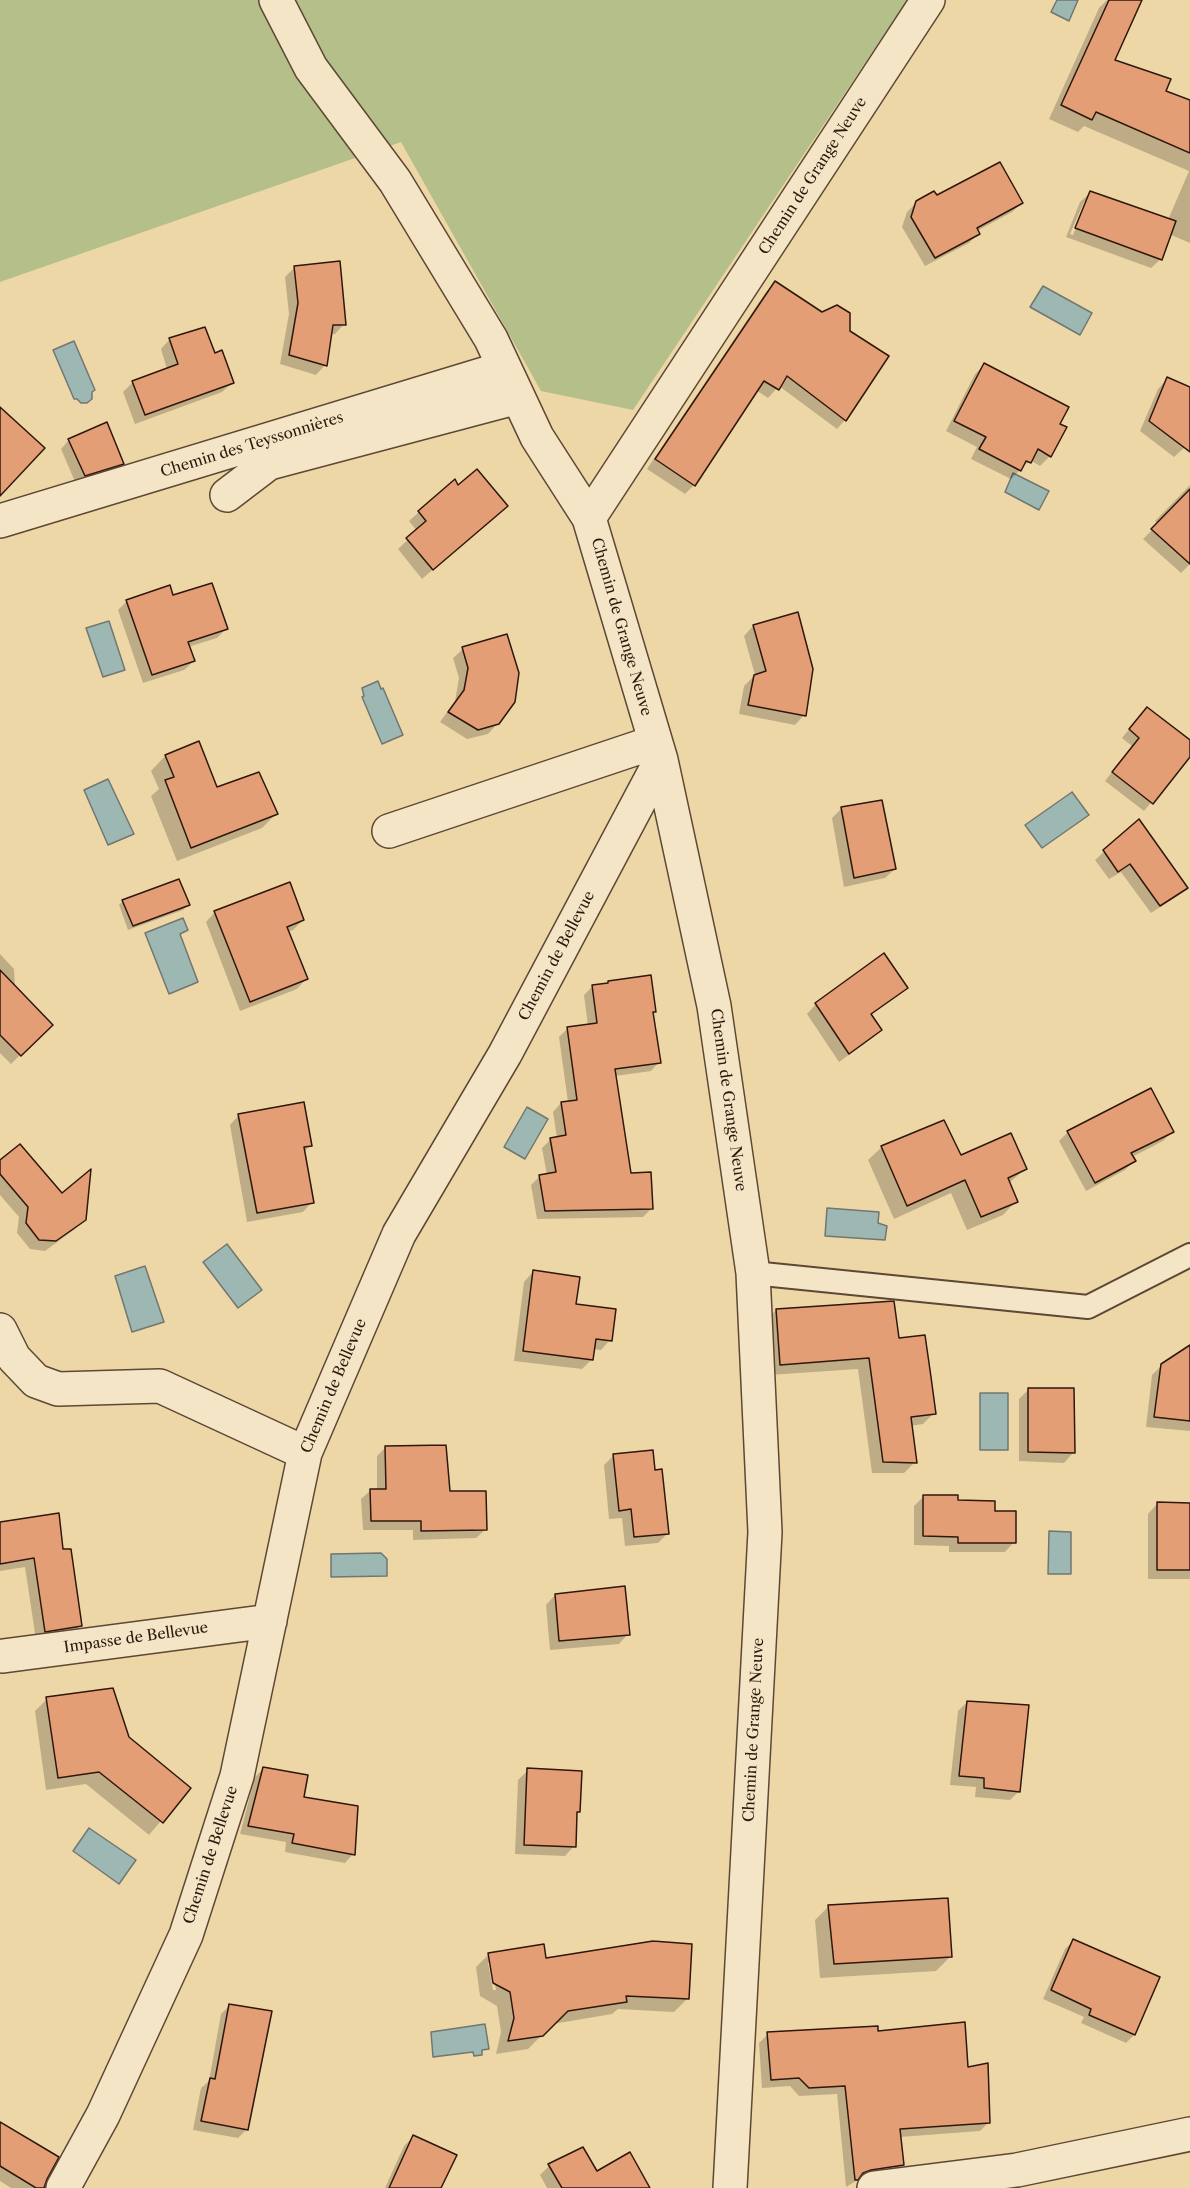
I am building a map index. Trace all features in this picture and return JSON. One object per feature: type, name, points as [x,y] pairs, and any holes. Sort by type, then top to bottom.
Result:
[{"type":"street","points":[[276,0],[311,68],[395,181],[491,339],[537,437],[589,518]]},
{"type":"street","name":"Chemin de Grange Neuve","points":[[730,2188],[765,1532],[753,1273],[714,1006],[658,751],[589,518],[928,0]]},
{"type":"street","name":"Chemin des Teyssonnières","points":[[226,495],[269,464],[511,383]]},
{"type":"street","name":"Chemin des Teyssonnières","points":[[0,521],[511,383]]},
{"type":"street","points":[[389,831],[658,751]]},
{"type":"street","name":"Chemin de Bellevue","points":[[63,2188],[103,2115],[186,1935],[237,1776],[305,1453],[399,1234],[506,1054],[658,751]]},
{"type":"street","points":[[0,1330],[14,1358],[36,1381],[58,1389],[160,1386],[305,1453]]},
{"type":"street","name":"Impasse de Bellevue","points":[[3,1656],[270,1620]]},
{"type":"street","points":[[874,2188],[1018,2179],[1190,2134]]},
{"type":"lane","points":[[753,1273],[1088,1307],[1190,1255]]},
{"type":"green space","points":[[0,0],[907,0],[633,410],[541,391],[401,142],[0,282]]},
{"type":"water","points":[[1057,0],[1078,0],[1069,21],[1051,12]]},
{"type":"water","points":[[1043,286],[1092,313],[1080,335],[1030,307]]},
{"type":"water","points":[[74,341],[95,390],[92,392],[92,399],[87,403],[74,399],[53,350]]},
{"type":"water","points":[[1013,473],[1049,491],[1039,510],[1005,492]]},
{"type":"water","points":[[109,621],[125,670],[103,677],[86,628]]},
{"type":"water","points":[[378,681],[403,735],[382,744],[362,697],[364,696],[362,688]]},
{"type":"water","points":[[108,779],[134,834],[108,845],[84,790]]},
{"type":"water","points":[[1072,792],[1089,815],[1042,848],[1025,825]]},
{"type":"water","points":[[183,918],[188,930],[180,934],[198,982],[169,994],[145,933]]},
{"type":"water","points":[[527,1107],[548,1119],[525,1159],[504,1147]]},
{"type":"water","points":[[827,1208],[879,1212],[878,1223],[887,1226],[885,1240],[825,1236]]},
{"type":"water","points":[[227,1244],[262,1290],[238,1308],[203,1262]]},
{"type":"water","points":[[145,1266],[164,1322],[132,1332],[115,1276]]},
{"type":"water","points":[[980,1393],[1008,1393],[1008,1450],[980,1450]]},
{"type":"water","points":[[1049,1531],[1071,1532],[1071,1574],[1048,1574]]},
{"type":"water","points":[[381,1553],[387,1559],[387,1576],[331,1577],[331,1554]]},
{"type":"water","points":[[89,1828],[136,1860],[119,1884],[73,1851]]},
{"type":"water","points":[[485,2024],[489,2049],[482,2050],[482,2055],[474,2056],[473,2052],[433,2057],[431,2032]]},
{"type":"building","points":[[1109,0],[1142,0],[1115,60],[1171,79],[1166,91],[1190,100],[1190,153],[1096,112],[1092,120],[1061,105]]},
{"type":"building","points":[[1000,162],[1023,203],[977,228],[980,234],[935,258],[911,217],[916,201],[934,191],[937,195]]},
{"type":"building","points":[[1090,191],[1176,221],[1162,260],[1075,228]]},
{"type":"building","points":[[340,261],[346,325],[333,325],[327,366],[289,355],[298,303],[294,266]]},
{"type":"building","points":[[775,281],[822,312],[837,305],[850,313],[850,331],[889,356],[846,421],[787,376],[779,390],[764,381],[695,486],[655,459]]},
{"type":"building","points":[[205,327],[215,353],[222,350],[234,383],[145,415],[132,381],[178,364],[169,338]]},
{"type":"building","points":[[984,363],[1069,407],[1060,424],[1067,427],[1051,457],[1038,449],[1031,463],[1026,461],[1021,471],[979,449],[986,437],[954,421]]},
{"type":"building","points":[[1167,377],[1190,387],[1190,452],[1149,421]]},
{"type":"building","points":[[0,407],[45,448],[0,496]]},
{"type":"building","points":[[107,422],[124,464],[85,476],[68,439]]},
{"type":"building","points":[[477,469],[508,506],[433,570],[406,538],[426,521],[418,511],[455,479],[458,485]]},
{"type":"building","points":[[1190,489],[1190,564],[1151,529]]},
{"type":"building","points":[[212,583],[228,629],[188,642],[195,661],[152,675],[126,600],[170,585],[173,595]]},
{"type":"building","points":[[798,612],[813,669],[806,716],[748,705],[754,675],[766,671],[753,625]]},
{"type":"building","points":[[507,634],[519,673],[515,702],[499,724],[478,730],[448,712],[464,690],[468,668],[462,647]]},
{"type":"building","points":[[1147,707],[1190,740],[1190,757],[1153,804],[1112,772],[1139,738],[1129,729]]},
{"type":"building","points":[[199,741],[217,787],[259,772],[278,814],[191,848],[165,780],[174,777],[165,755]]},
{"type":"building","points":[[882,800],[896,869],[854,878],[841,807]]},
{"type":"building","points":[[1139,819],[1188,888],[1160,906],[1130,864],[1118,872],[1103,850]]},
{"type":"building","points":[[179,879],[190,905],[133,926],[122,900]]},
{"type":"building","points":[[290,882],[304,920],[287,927],[308,979],[250,1002],[214,911]]},
{"type":"building","points":[[884,953],[908,988],[871,1014],[882,1030],[849,1054],[815,1003]]},
{"type":"building","points":[[0,970],[53,1025],[21,1056],[0,1035]]},
{"type":"building","points":[[651,975],[656,1012],[653,1012],[661,1063],[615,1069],[631,1173],[651,1172],[653,1209],[545,1211],[539,1175],[556,1172],[550,1138],[566,1135],[561,1102],[577,1100],[567,1027],[597,1023],[592,985]]},
{"type":"building","points":[[1151,1088],[1174,1132],[1131,1153],[1136,1161],[1095,1183],[1067,1131]]},
{"type":"building","points":[[304,1102],[312,1146],[304,1147],[314,1203],[257,1213],[238,1114]]},
{"type":"building","points":[[944,1120],[961,1155],[1011,1133],[1027,1169],[1008,1178],[1018,1202],[981,1217],[965,1180],[907,1206],[881,1146]]},
{"type":"building","points":[[20,1144],[62,1193],[91,1169],[86,1220],[56,1241],[39,1240],[26,1223],[28,1207],[0,1174],[0,1160]]},
{"type":"building","points":[[533,1270],[580,1277],[576,1304],[616,1309],[612,1341],[596,1339],[593,1360],[523,1351]]},
{"type":"building","points":[[894,1301],[899,1338],[925,1335],[931,1377],[936,1414],[911,1417],[917,1463],[883,1462],[869,1358],[780,1365],[776,1309]]},
{"type":"building","points":[[1190,1345],[1190,1421],[1154,1417],[1161,1364]]},
{"type":"building","points":[[1028,1388],[1074,1388],[1075,1453],[1028,1452]]},
{"type":"building","points":[[446,1445],[450,1491],[486,1491],[487,1530],[421,1531],[421,1521],[371,1521],[370,1489],[386,1489],[385,1446]]},
{"type":"building","points":[[653,1450],[655,1470],[662,1469],[669,1534],[634,1537],[631,1509],[619,1511],[613,1454]]},
{"type":"building","points":[[923,1495],[958,1495],[958,1500],[995,1501],[995,1511],[1016,1511],[1016,1543],[958,1543],[958,1537],[923,1536]]},
{"type":"building","points":[[1157,1502],[1190,1503],[1190,1570],[1157,1570]]},
{"type":"building","points":[[59,1513],[63,1549],[71,1549],[82,1626],[45,1632],[34,1558],[0,1564],[0,1522]]},
{"type":"building","points":[[625,1586],[630,1635],[559,1641],[555,1594]]},
{"type":"building","points":[[113,1688],[129,1737],[191,1788],[163,1823],[99,1772],[58,1778],[46,1697]]},
{"type":"building","points":[[967,1701],[1029,1705],[1020,1792],[984,1788],[984,1778],[959,1776]]},
{"type":"building","points":[[263,1767],[308,1775],[304,1797],[358,1806],[355,1855],[292,1843],[294,1834],[248,1826]]},
{"type":"building","points":[[527,1768],[582,1771],[576,1847],[524,1845]]},
{"type":"building","points":[[948,1898],[952,1957],[834,1964],[828,1905]]},
{"type":"building","points":[[1073,1939],[1160,1977],[1135,2035],[1089,2015],[1091,2009],[1051,1990]]},
{"type":"building","points":[[653,1941],[692,1944],[689,1999],[626,1996],[627,2002],[568,2011],[543,2036],[508,2041],[514,2018],[510,1992],[493,1983],[488,1953],[544,1944],[546,1958]]},
{"type":"building","points":[[229,2004],[272,2011],[248,2130],[201,2121],[210,2078],[215,2079]]},
{"type":"building","points":[[965,2022],[968,2067],[988,2063],[990,2123],[900,2129],[904,2165],[871,2170],[863,2173],[858,2180],[855,2180],[845,2086],[809,2088],[799,2078],[771,2080],[767,2032],[878,2026],[878,2031]]},
{"type":"building","points":[[0,2122],[59,2157],[44,2188],[36,2188],[0,2166]]},
{"type":"building","points":[[413,2135],[457,2155],[441,2188],[389,2188]]},
{"type":"building","points":[[583,2147],[597,2171],[630,2152],[650,2188],[562,2188],[548,2164]]}]
